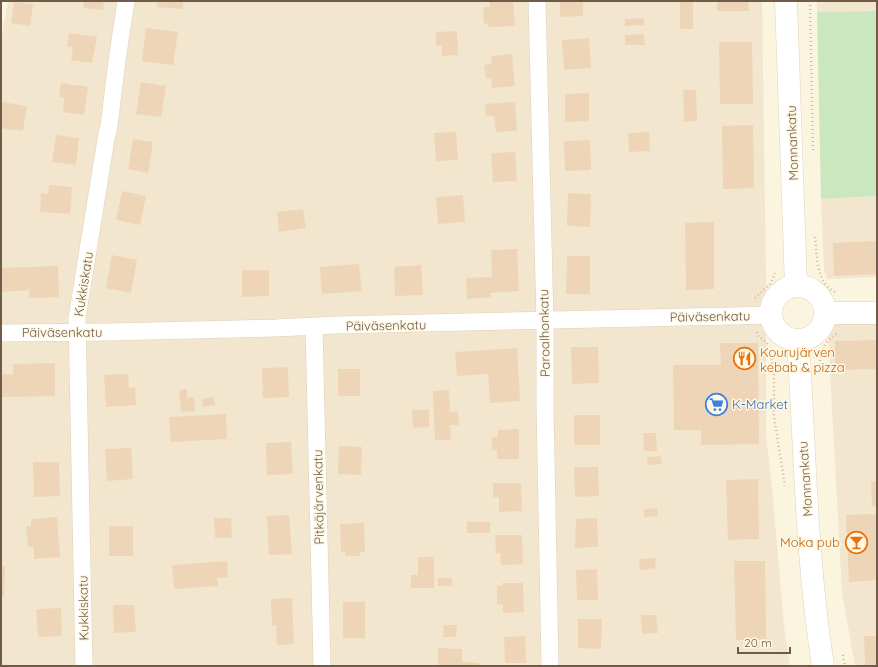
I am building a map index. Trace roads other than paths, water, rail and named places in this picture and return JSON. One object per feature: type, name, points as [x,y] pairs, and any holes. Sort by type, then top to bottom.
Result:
[{"type":"main road","name":"Monnankatu","points":[[786,1],[796,286]]},
{"type":"main road","points":[[791,286],[804,286],[813,290],[820,296],[826,313],[821,328],[814,335],[798,340],[788,338],[780,333],[762,315],[771,308],[774,299],[782,290],[791,286]]},
{"type":"main road","points":[[826,313],[877,313]]},
{"type":"main road","name":"Monnankatu","points":[[798,340],[804,461],[815,605],[824,666]]},
{"type":"street","name":"Kukkiskatu","points":[[84,666],[77,318],[109,126],[126,1]]},
{"type":"street","name":"Paroalhonkatu","points":[[537,1],[545,320],[545,406],[550,666]]},
{"type":"street","name":"Päiväsenkatu","points":[[1,333],[314,327],[337,325],[762,315]]},
{"type":"street","name":"Pitkäjärvenkatu","points":[[314,327],[322,666]]},
{"type":"place","name":"Kourujärven kebab & pizza","points":[[744,359]]},
{"type":"place","name":"K-Market","points":[[716,404]]},
{"type":"place","name":"Moka pub","points":[[856,542]]}]
